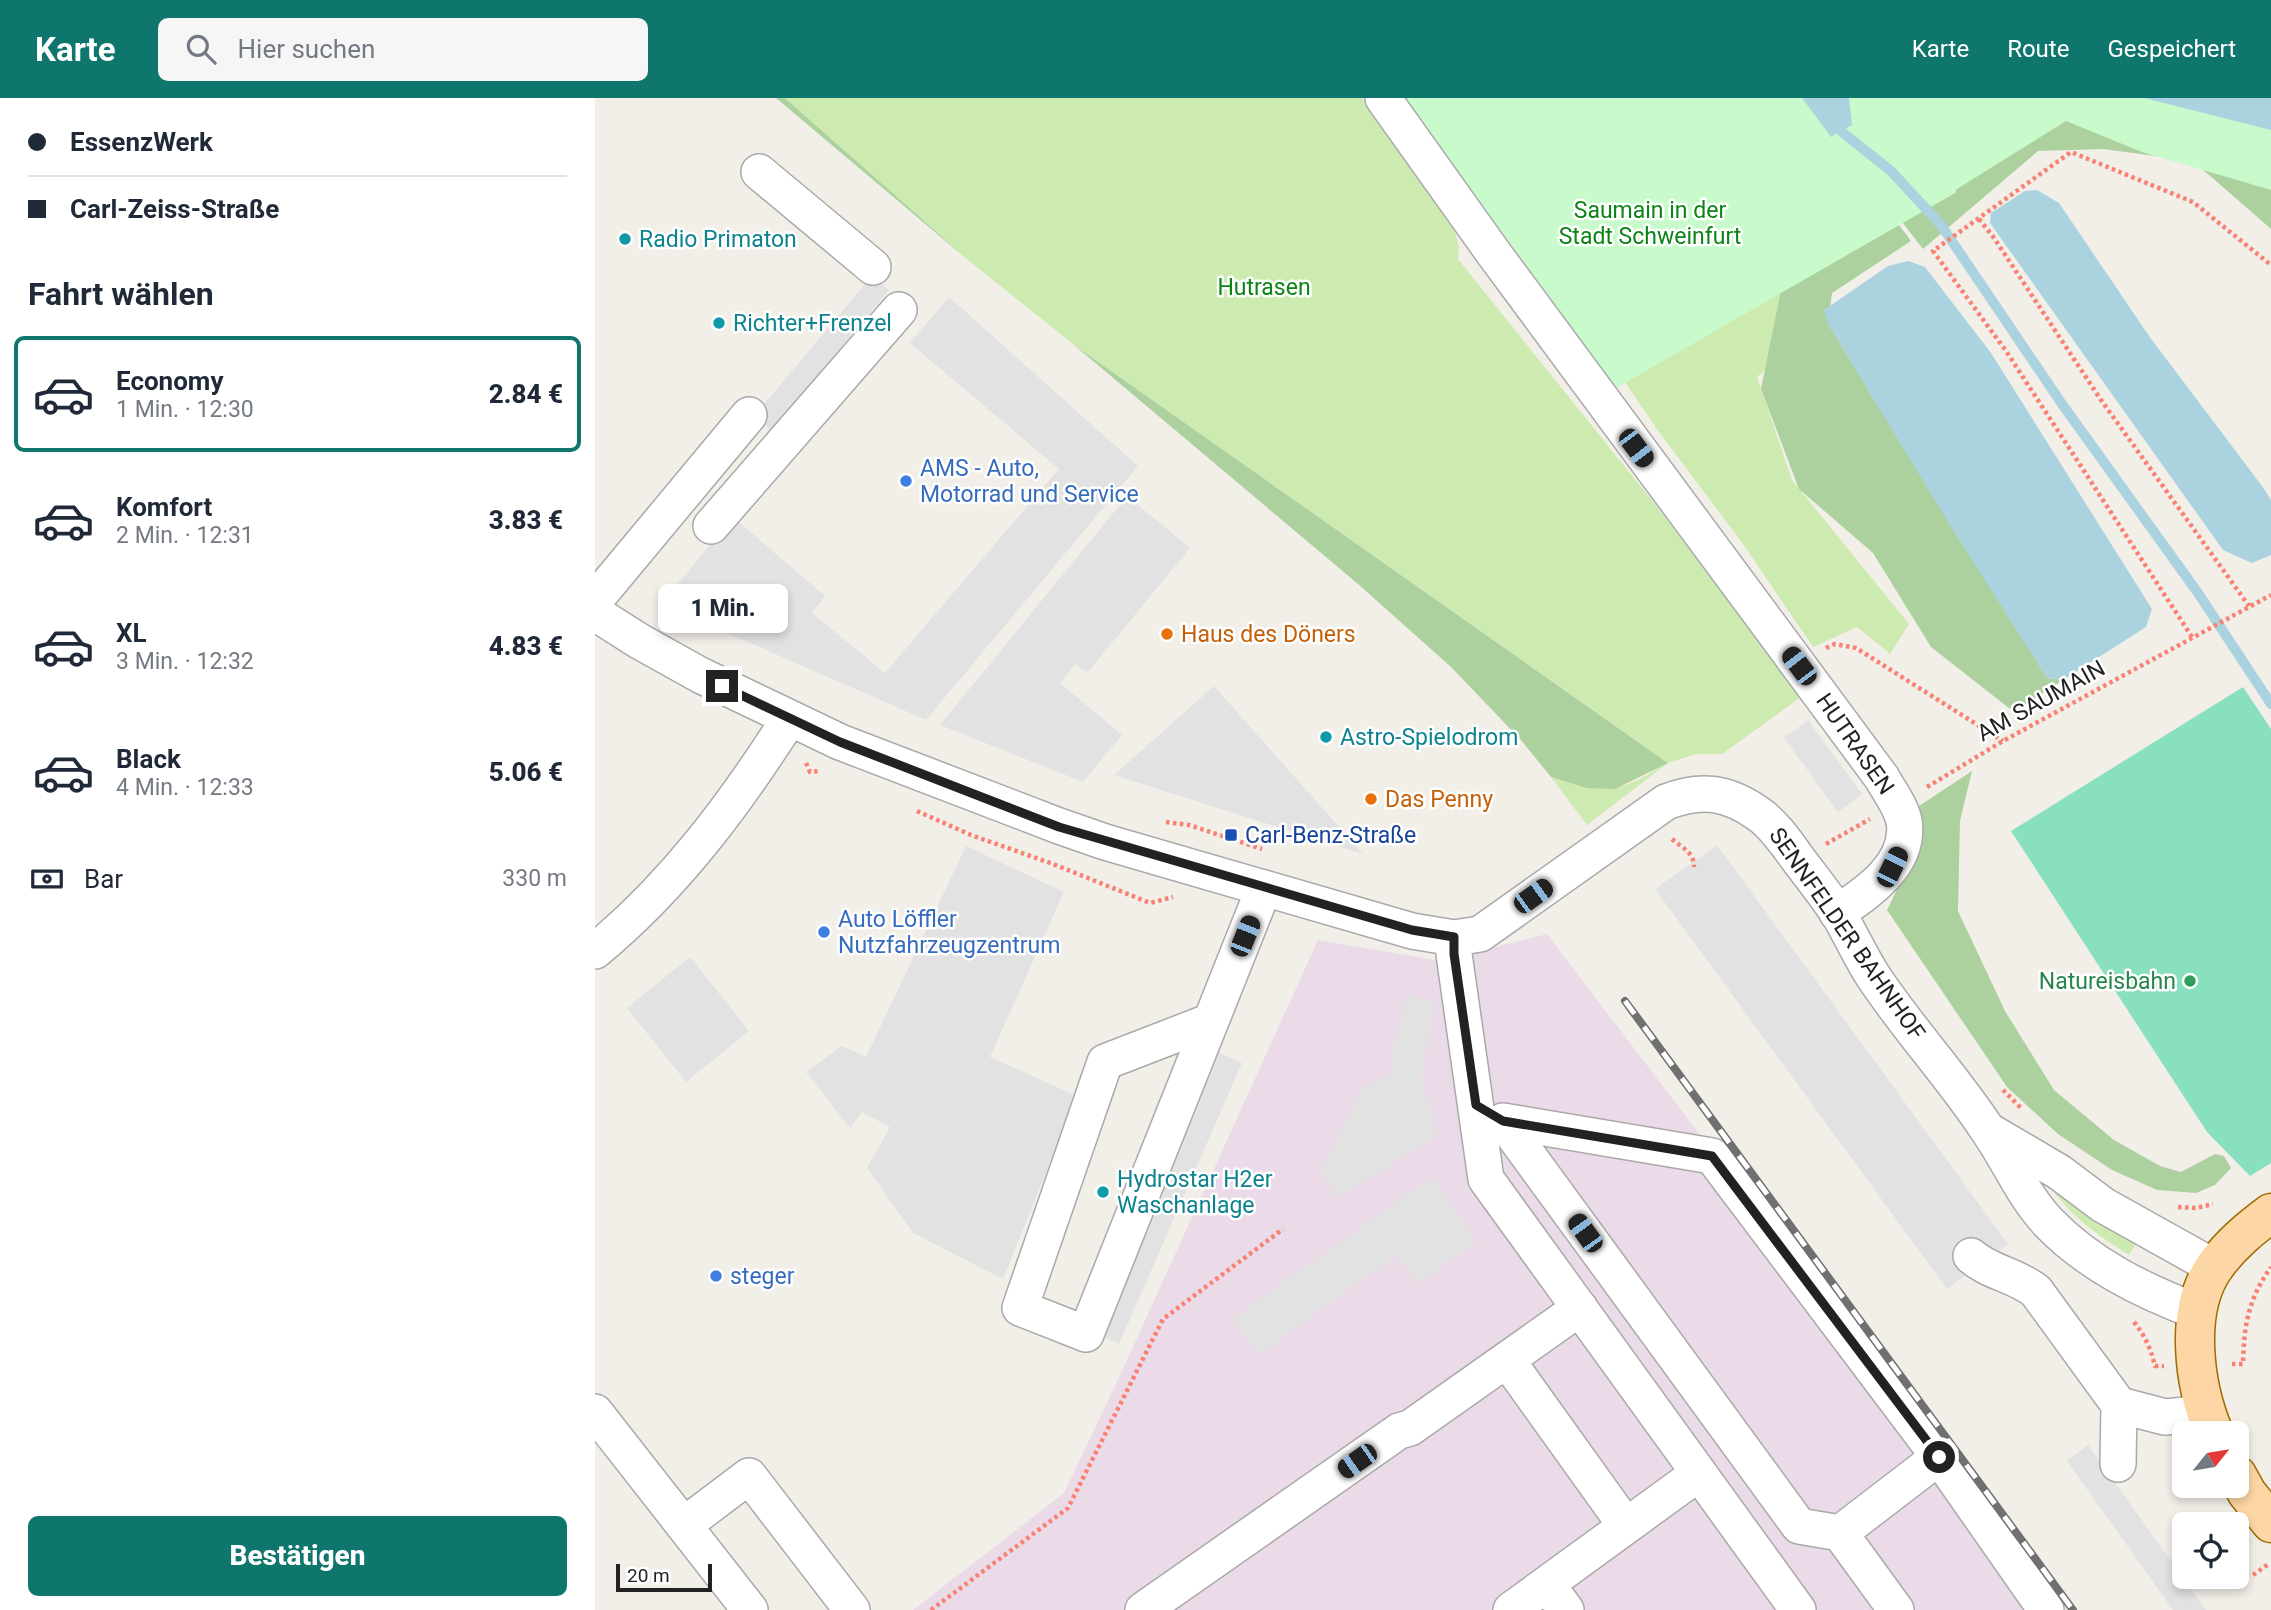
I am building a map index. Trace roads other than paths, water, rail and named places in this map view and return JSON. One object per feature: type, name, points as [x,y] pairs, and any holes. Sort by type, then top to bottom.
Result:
[{"type":"main road","points":[[2210,1421],[2197,1365],[2197,1312],[2214,1266],[2263,1219]]},
{"type":"main road","points":[[2249,1496],[2271,1523]]},
{"type":"street","name":"HUTRASEN","points":[[1383,98],[1532,306],[1882,778],[1904,821],[1903,837],[1892,867],[1879,883],[1837,913]]},
{"type":"street","points":[[759,172],[873,267]]},
{"type":"street","points":[[712,526],[899,310]]},
{"type":"street","points":[[595,600],[749,415]]},
{"type":"street","points":[[595,613],[700,675],[789,719],[840,742],[1059,827],[1412,930],[1454,937],[1454,954],[1489,1113],[1486,1179],[1798,1610]]},
{"type":"street","points":[[595,951],[658,891],[722,818],[789,719]]},
{"type":"street","name":"SENNFELDER BAHNHOF","points":[[1454,937],[1480,933],[1488,928],[1666,802],[1685,795],[1705,793],[1725,797],[1763,817],[1785,841],[1837,913],[1873,975],[1988,1130],[2025,1194],[2050,1224],[2123,1280],[2197,1312]]},
{"type":"street","points":[[1211,1021],[1105,1062],[1020,1308],[1086,1334],[1211,1021],[1264,888]]},
{"type":"street","points":[[1489,1113],[1712,1156],[1939,1457],[2046,1610]]},
{"type":"street","points":[[1489,1113],[1799,1526],[1840,1532],[1939,1457]]},
{"type":"street","name":"SENNFELDER BAHNHOF","points":[[1988,1130],[2059,1172],[2103,1205],[2214,1266]]},
{"type":"street","points":[[1971,1256],[1980,1265],[2021,1280],[2036,1291],[2119,1405],[2118,1464]]},
{"type":"street","points":[[1143,1610],[1399,1431],[1410,1429],[1580,1308]]},
{"type":"street","points":[[1507,1360],[1626,1526]]},
{"type":"street","points":[[2119,1405],[2165,1417],[2195,1421]]},
{"type":"street","points":[[595,1412],[750,1610]]},
{"type":"street","points":[[1511,1610],[1556,1597],[1626,1526],[1699,1473]]},
{"type":"street","points":[[684,1525],[749,1476],[852,1610]]},
{"type":"street","points":[[1840,1532],[1896,1610]]},
{"type":"water","points":[[1802,98],[1849,98],[1852,125],[1831,137]]},
{"type":"water","points":[[2144,98],[2271,98],[2271,130]]},
{"type":"water","points":[[2037,190],[2059,203],[2149,336],[2265,490],[2271,500],[2271,555],[2252,563],[2223,550],[1990,223],[1991,213],[2025,191]]},
{"type":"water","points":[[1908,261],[1925,267],[1991,353],[2152,609],[2146,627],[2063,680],[2047,678],[1948,522],[1828,324],[1824,310],[1888,266]]},
{"type":"waterway","points":[[1842,132],[1891,171],[1941,225],[2062,404],[2198,593],[2271,704]]},
{"type":"railway","points":[[1625,1001],[2073,1610]]},
{"type":"place","name":"Radio Primaton","points":[[625,239]]},
{"type":"place","name":"Richter+Frenzel","points":[[719,323]]},
{"type":"place","name":"AMS - Auto, Motorrad und Service","points":[[906,481]]},
{"type":"place","name":"Haus des Döners","points":[[1167,634]]},
{"type":"place","name":"Astro-Spielodrom","points":[[1326,737]]},
{"type":"place","name":"Das Penny","points":[[1371,799]]},
{"type":"place","name":"Carl-Benz-Straße","points":[[1231,835]]},
{"type":"place","name":"Auto Löffler Nutzfahrzeugzentrum","points":[[824,932]]},
{"type":"place","name":"Natureisbahn","points":[[2190,981]]},
{"type":"place","name":"Hydrostar H2er Waschanlage","points":[[1103,1192]]},
{"type":"place","name":"steger","points":[[716,1276]]},
{"type":"park label","name":"Saumain in der Stadt Schweinfurt","points":[[1650,223]]},
{"type":"park label","name":"Hutrasen","points":[[1264,287]]}]
